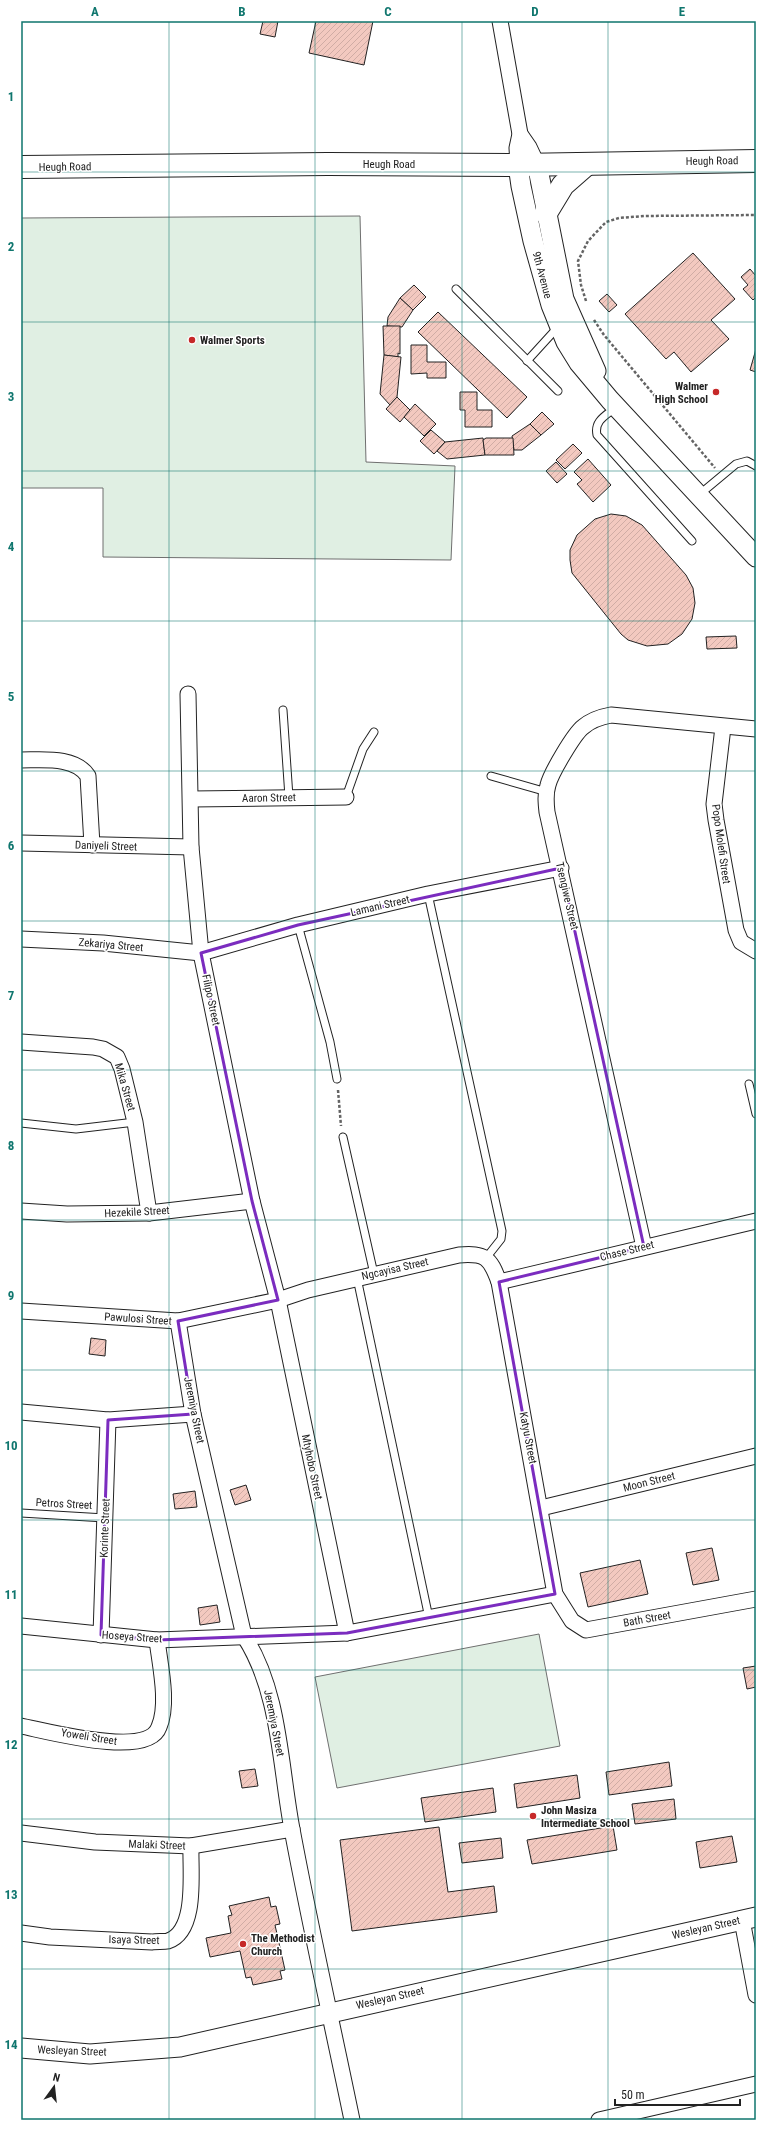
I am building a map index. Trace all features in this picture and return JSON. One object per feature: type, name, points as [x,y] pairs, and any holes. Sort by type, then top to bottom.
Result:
[{"type":"main road","name":"Heugh Road","points":[[21,168],[328,164],[587,164],[756,161]]},
{"type":"main road","points":[[546,213],[563,184],[587,164]]},
{"type":"street","name":"9th Avenue","points":[[500,21],[520,134],[517,148],[528,164],[546,213],[564,299],[566,323]]},
{"type":"street","name":"9th Avenue","points":[[528,164],[521,186],[533,240],[551,305],[566,323],[613,403],[700,494],[756,557]]},
{"type":"street","name":"Filipo Street","points":[[188,694],[191,847],[201,953],[252,1201],[278,1300]]},
{"type":"street","name":"Tsengiwe Street","points":[[644,1247],[561,868],[547,812],[548,783],[574,736],[581,728],[592,720],[611,715],[756,729]]},
{"type":"street","name":"Popo Molefi Street","points":[[723,727],[714,804],[716,820],[736,930],[741,942],[756,951]]},
{"type":"street","points":[[21,760],[63,762],[83,768],[88,776],[92,845]]},
{"type":"street","name":"Aaron Street","points":[[191,799],[346,797]]},
{"type":"street","name":"Daniyeli Street","points":[[21,843],[191,847]]},
{"type":"street","name":"Lamani Street","points":[[201,953],[298,924],[428,894],[561,868]]},
{"type":"street","name":"Zekariya Street","points":[[21,939],[102,943],[201,953]]},
{"type":"street","name":"Mika Street","points":[[21,1042],[93,1046],[110,1052],[117,1057],[122,1069],[135,1122],[149,1213]]},
{"type":"street","name":"Hezekile Street","points":[[21,1211],[74,1214],[149,1213],[252,1201]]},
{"type":"street","name":"Chase Street","points":[[499,1282],[756,1221]]},
{"type":"street","name":"Ngcayisa Street","points":[[278,1300],[308,1290],[459,1255],[475,1254],[486,1258]]},
{"type":"street","points":[[486,1258],[494,1268],[499,1282]]},
{"type":"street","name":"Katyu Street","points":[[499,1282],[541,1508],[555,1594]]},
{"type":"street","name":"Pawulosi Street","points":[[21,1311],[178,1321],[278,1300]]},
{"type":"street","name":"Mtyhobo Street","points":[[278,1300],[347,1633]]},
{"type":"street","name":"Jeremiya Street","points":[[178,1321],[193,1414],[244,1636],[254,1652],[270,1693],[292,1829],[352,2120]]},
{"type":"street","points":[[21,1412],[108,1420],[193,1414]]},
{"type":"street","name":"Korinte Street","points":[[101,1636],[108,1420]]},
{"type":"street","name":"Moon Street","points":[[541,1508],[756,1456]]},
{"type":"street","points":[[244,1636],[347,1633],[555,1594]]},
{"type":"street","name":"Bath Street","points":[[555,1594],[572,1621],[586,1630],[756,1599]]},
{"type":"street","name":"Hoseya Street","points":[[21,1626],[101,1636],[157,1640],[244,1636]]},
{"type":"street","name":"Yoweli Street","points":[[21,1726],[112,1742],[139,1742],[149,1739],[156,1734],[160,1727],[164,1709],[157,1640]]},
{"type":"street","name":"Malaki Street","points":[[21,1833],[95,1842],[191,1846],[292,1829]]},
{"type":"street","name":"Isaya Street","points":[[21,1933],[50,1937],[152,1942],[168,1940],[185,1926],[189,1915],[191,1846]]},
{"type":"street","points":[[749,1918],[756,1995]]},
{"type":"street","name":"Wesleyan Street","points":[[21,2048],[90,2054],[180,2047],[749,1918]]},
{"type":"street","points":[[599,2120],[756,2084]]},
{"type":"lane","points":[[456,289],[558,391]]},
{"type":"lane","points":[[526,360],[566,323]]},
{"type":"lane","points":[[613,403],[598,422],[595,428],[597,435],[692,541]]},
{"type":"lane","points":[[700,494],[742,462],[747,461],[756,466]]},
{"type":"lane","points":[[282,710],[288,797]]},
{"type":"lane","points":[[346,797],[363,749],[374,732]]},
{"type":"lane","points":[[491,776],[547,792]]},
{"type":"lane","points":[[428,894],[502,1231],[501,1239],[486,1258]]},
{"type":"lane","points":[[298,924],[330,1042],[337,1079]]},
{"type":"lane","points":[[749,1084],[756,1114]]},
{"type":"lane","points":[[21,1123],[76,1129],[135,1122]]},
{"type":"lane","points":[[343,1137],[374,1274]]},
{"type":"lane","points":[[357,1278],[429,1618]]},
{"type":"lane","name":"Petros Street","points":[[21,1513],[105,1518]]},
{"type":"path","points":[[588,306],[581,285],[578,261],[588,241],[606,222],[619,218],[644,216],[756,215]]},
{"type":"path","points":[[590,313],[604,336],[722,476]]},
{"type":"path","points":[[337,1079],[340,1122],[343,1137]]},
{"type":"highlighted area","points":[[561,868],[644,1247],[499,1282],[555,1594],[347,1633],[157,1640],[101,1635],[108,1420],[193,1414],[178,1321],[278,1300],[252,1201],[201,953],[298,925]]},
{"type":"green space","name":"Walmer Sports","points":[[360,216],[366,462],[455,466],[451,560],[103,557],[103,488],[21,488],[21,218]]},
{"type":"green space","points":[[539,1634],[560,1746],[337,1788],[315,1677]]},
{"type":"building","points":[[263,21],[278,21],[275,37],[260,34]]},
{"type":"building","points":[[316,21],[373,21],[364,65],[309,53]]},
{"type":"building","points":[[693,253],[735,299],[711,320],[729,339],[691,372],[674,352],[666,359],[625,314]]},
{"type":"building","points":[[750,269],[756,276],[756,297],[753,300],[743,289],[748,285],[741,277]]},
{"type":"building","points":[[414,285],[426,297],[413,310],[400,298]]},
{"type":"building","points":[[607,294],[617,305],[609,312],[599,301]]},
{"type":"building","points":[[400,298],[413,310],[402,327],[387,326],[388,317]]},
{"type":"building","points":[[438,312],[527,397],[507,418],[418,332]]},
{"type":"building","points":[[383,326],[400,326],[400,354],[398,353],[398,357],[384,355]]},
{"type":"building","points":[[411,345],[427,345],[427,362],[446,362],[446,378],[427,378],[427,373],[411,374]]},
{"type":"building","points":[[756,349],[756,372],[750,370]]},
{"type":"building","points":[[384,355],[401,357],[397,397],[390,405],[380,394]]},
{"type":"building","points":[[460,392],[477,392],[477,410],[492,410],[492,427],[465,427],[465,410],[460,410]]},
{"type":"building","points":[[397,397],[410,410],[400,422],[386,409]]},
{"type":"building","points":[[415,404],[436,424],[424,436],[404,417]]},
{"type":"building","points":[[542,412],[554,424],[541,435],[530,424]]},
{"type":"building","points":[[530,424],[541,435],[522,450],[514,450],[512,436]]},
{"type":"building","points":[[431,430],[445,442],[434,454],[420,441]]},
{"type":"building","points":[[483,438],[485,455],[447,459],[437,451],[445,442]]},
{"type":"building","points":[[486,438],[513,438],[514,455],[485,455],[483,440]]},
{"type":"building","points":[[573,444],[582,453],[565,469],[556,460]]},
{"type":"building","points":[[588,459],[611,485],[593,502],[577,484],[582,480],[574,472]]},
{"type":"building","points":[[556,462],[567,474],[557,483],[546,471]]},
{"type":"building","points":[[611,514],[626,516],[642,525],[686,575],[693,588],[695,603],[692,619],[682,634],[668,644],[647,646],[628,640],[621,634],[572,573],[570,550],[577,535],[595,519]]},
{"type":"building","points":[[736,636],[737,648],[707,649],[706,637]]},
{"type":"building","points":[[91,1338],[106,1340],[105,1356],[89,1354]]},
{"type":"building","points":[[246,1485],[251,1500],[235,1505],[230,1490]]},
{"type":"building","points":[[195,1491],[197,1507],[175,1509],[173,1494]]},
{"type":"building","points":[[712,1548],[719,1580],[693,1585],[686,1553]]},
{"type":"building","points":[[640,1560],[648,1594],[588,1607],[580,1573]]},
{"type":"building","points":[[217,1605],[220,1622],[200,1625],[198,1608]]},
{"type":"building","points":[[756,1666],[756,1687],[747,1689],[743,1668]]},
{"type":"building","points":[[669,1762],[672,1786],[609,1795],[606,1772]]},
{"type":"building","points":[[255,1769],[258,1786],[242,1788],[239,1771]]},
{"type":"building","points":[[577,1775],[580,1798],[517,1808],[514,1784]]},
{"type":"building","points":[[493,1788],[496,1812],[425,1822],[421,1798]]},
{"type":"building","points":[[674,1799],[676,1819],[635,1824],[632,1804]]},
{"type":"building","points":[[613,1826],[617,1850],[532,1864],[527,1840]]},
{"type":"building","points":[[439,1827],[448,1892],[494,1886],[497,1912],[352,1931],[340,1840]]},
{"type":"building","points":[[732,1836],[737,1862],[700,1868],[696,1842]]},
{"type":"building","points":[[501,1838],[503,1858],[462,1863],[459,1843]]},
{"type":"building","name":"The Methodist Church","points":[[269,1897],[271,1907],[276,1906],[280,1924],[275,1925],[285,1970],[280,1971],[282,1979],[253,1985],[251,1977],[246,1978],[240,1951],[210,1957],[206,1938],[231,1933],[228,1916],[232,1915],[229,1906]]},
{"type":"place","name":"Walmer Sports","points":[[192,340]]},
{"type":"place","name":"Walmer High School","points":[[716,392]]},
{"type":"place","name":"John Masiza Intermediate School","points":[[533,1816]]},
{"type":"place","name":"The Methodist Church","points":[[243,1944]]}]
